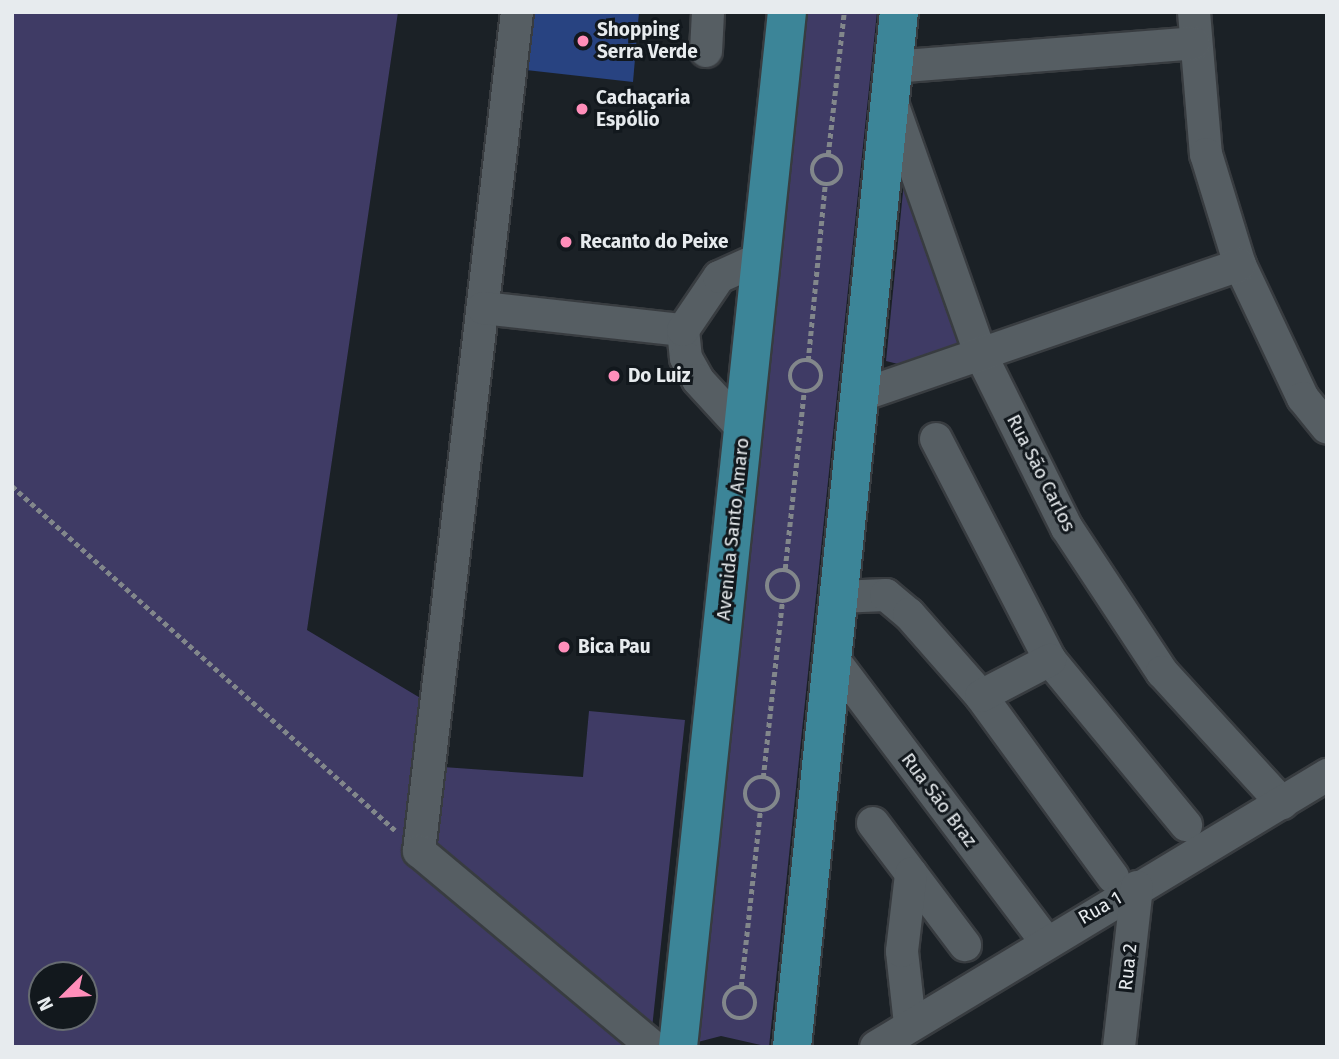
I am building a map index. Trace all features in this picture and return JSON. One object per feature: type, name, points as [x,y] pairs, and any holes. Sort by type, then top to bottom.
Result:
[{"type":"main road","name":"Avenida Santo Amaro","points":[[678,1047],[787,12]]},
{"type":"main road","points":[[792,1047],[899,12]]},
{"type":"street","points":[[517,12],[419,851],[653,1047]]},
{"type":"street","points":[[706,51],[708,12]]},
{"type":"street","points":[[1194,12],[1194,43],[1206,154],[1240,265],[1303,398],[1327,428]]},
{"type":"street","points":[[890,79],[1194,43]]},
{"type":"street","name":"Rua São Carlos","points":[[890,79],[980,353],[1067,528],[1112,602],[1162,672],[1282,803]]},
{"type":"street","points":[[743,429],[698,380],[686,358],[683,330],[719,278],[761,258]]},
{"type":"street","points":[[859,396],[1240,265]]},
{"type":"street","points":[[483,308],[683,330]]},
{"type":"street","points":[[936,439],[1050,660],[1186,825]]},
{"type":"street","points":[[838,597],[886,595],[981,696],[1125,882]]},
{"type":"street","name":"Rua São Braz","points":[[833,659],[1045,940]]},
{"type":"street","points":[[981,696],[1050,660]]},
{"type":"street","name":"Rua 1","points":[[876,1047],[1045,940],[1125,882],[1282,803],[1327,775]]},
{"type":"street","points":[[873,823],[965,945]]},
{"type":"street","points":[[910,1024],[902,951],[911,874]]},
{"type":"street","name":"Rua 2","points":[[1119,1047],[1125,882]]},
{"type":"path","points":[[825,186],[842,172],[828,155],[844,12]]},
{"type":"path","points":[[785,569],[804,392],[822,379],[808,361],[825,186],[812,170],[818,157],[828,155]]},
{"type":"path","points":[[804,392],[790,377],[797,363],[808,361]]},
{"type":"path","points":[[12,486],[419,851]]},
{"type":"path","points":[[763,778],[779,794],[771,808],[760,811],[747,802],[746,792],[763,778],[782,602],[799,589],[794,574],[785,569],[774,572],[767,586],[782,602]]},
{"type":"path","points":[[741,988],[760,811]]},
{"type":"path","points":[[741,988],[750,991],[755,1005],[751,1015],[736,1018],[725,1009],[724,998],[741,988]]},
{"type":"shaded area","points":[[12,12],[398,12],[307,630],[447,714],[443,767],[583,777],[589,711],[685,720],[650,1047],[12,1047]]},
{"type":"shaded area","points":[[803,12],[877,12],[769,1047],[721,1036],[694,1043]]},
{"type":"shaded area","points":[[906,162],[960,333],[960,346],[910,367],[886,361]]},
{"type":"building","name":"Shopping Serra Verde","points":[[532,12],[639,12],[633,82],[526,70]]},
{"type":"place","name":"Shopping Serra Verde","points":[[583,41]]},
{"type":"place","name":"Cachaçaria Espólio","points":[[582,109]]},
{"type":"place","name":"Recanto do Peixe","points":[[566,242]]},
{"type":"place","name":"Do Luiz","points":[[614,376]]},
{"type":"place","name":"Bica Pau","points":[[564,647]]}]
